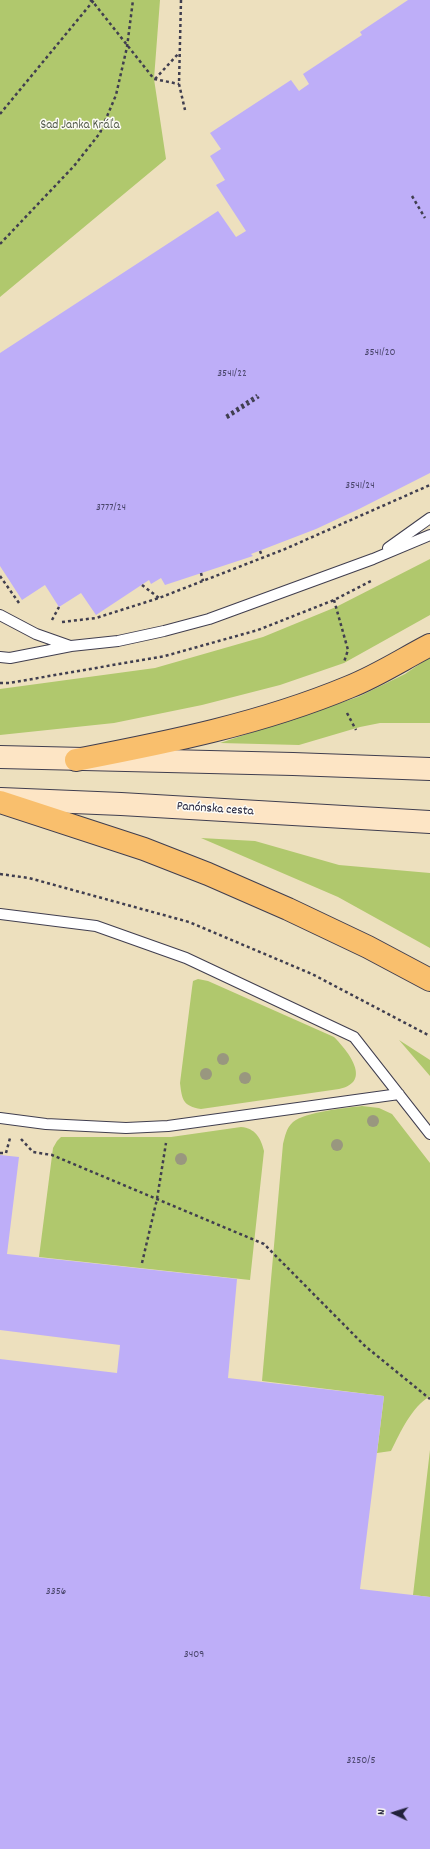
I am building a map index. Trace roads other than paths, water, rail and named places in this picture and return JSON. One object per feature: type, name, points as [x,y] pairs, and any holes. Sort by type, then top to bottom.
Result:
[{"type":"main road","points":[[76,760],[182,740],[266,717],[350,687],[430,645]]},
{"type":"main road","points":[[0,757],[292,764],[430,770]]},
{"type":"main road","name":"Panónska cesta","points":[[0,799],[121,804],[430,822]]},
{"type":"main road","points":[[0,802],[144,849],[208,874],[288,909],[368,947],[430,980]]},
{"type":"lane","points":[[373,559],[430,518]]},
{"type":"lane","points":[[0,657],[10,658],[72,646],[118,641],[209,619],[373,559],[430,535]]},
{"type":"lane","points":[[0,615],[36,634],[72,646]]},
{"type":"lane","points":[[0,914],[96,926],[186,958],[354,1037],[430,1134]]},
{"type":"lane","points":[[0,1118],[46,1124],[119,1127],[168,1126],[399,1094]]},
{"type":"park label","name":"Sad Janka Kráľa","points":[[80,126]]}]
